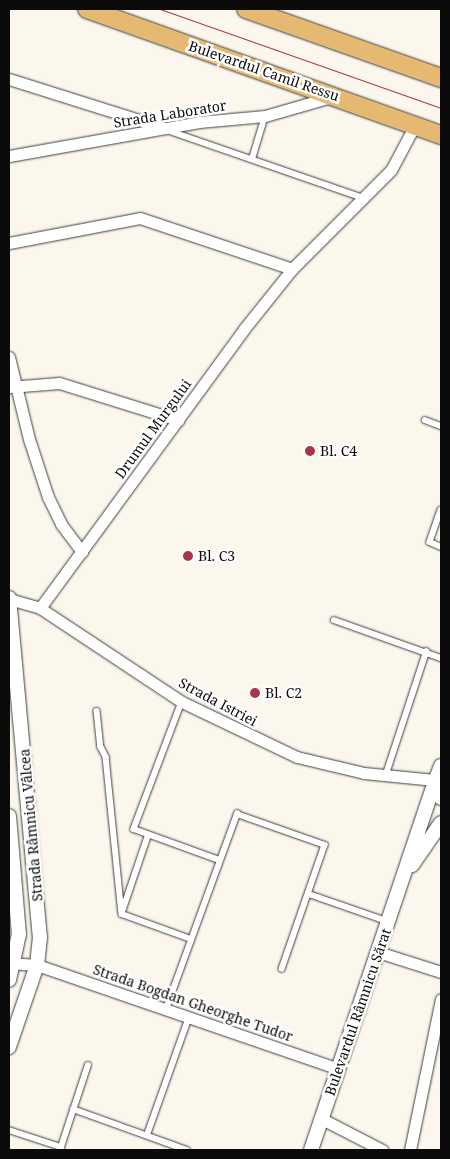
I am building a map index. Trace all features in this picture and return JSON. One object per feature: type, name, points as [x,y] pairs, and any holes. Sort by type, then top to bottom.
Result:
[{"type":"main road","name":"Bulevardul Camil Ressu","points":[[87,9],[441,135]]},
{"type":"main road","points":[[246,9],[441,78]]},
{"type":"street","points":[[9,79],[165,129]]},
{"type":"street","name":"Strada Laborator","points":[[9,156],[212,120],[265,116],[334,96]]},
{"type":"street","name":"Drumul Murgului","points":[[40,608],[244,329],[292,269],[395,165],[415,125]]},
{"type":"street","points":[[9,243],[140,218],[292,269]]},
{"type":"street","points":[[9,357],[12,386],[48,497],[61,524],[82,552]]},
{"type":"street","points":[[12,386],[59,383],[178,420]]},
{"type":"street","name":"Strada Istriei","points":[[9,598],[40,608],[182,702],[297,757],[385,777],[435,781]]},
{"type":"street","name":"Strada Râmnicu Vâlcea","points":[[9,598],[14,701],[40,917],[37,965],[9,1047]]},
{"type":"street","name":"Bulevardul Râmnicu Sărat","points":[[311,1150],[441,766]]},
{"type":"street","points":[[435,781],[441,798]]},
{"type":"street","name":"Strada Râmnicu Vâlcea","points":[[9,816],[19,934],[9,980]]},
{"type":"street","name":"Bulevardul Râmnicu Sărat","points":[[405,874],[441,824]]},
{"type":"street","points":[[378,952],[441,972]]},
{"type":"street","name":"Strada Bogdan Gheorghe Tudor","points":[[12,964],[37,965],[339,1069]]},
{"type":"street","points":[[410,1150],[441,999]]},
{"type":"street","points":[[322,1119],[382,1150]]},
{"type":"lane","points":[[252,159],[265,116]]},
{"type":"lane","points":[[165,129],[364,198]]},
{"type":"lane","points":[[425,420],[441,426]]},
{"type":"lane","points":[[441,510],[430,542],[441,547]]},
{"type":"lane","points":[[334,620],[441,658]]},
{"type":"lane","points":[[385,777],[426,652]]},
{"type":"lane","points":[[182,702],[134,828],[135,831],[219,860]]},
{"type":"lane","points":[[98,711],[101,747],[106,757],[122,914]]},
{"type":"lane","points":[[166,1009],[237,814],[322,843],[325,848],[282,968]]},
{"type":"lane","points":[[122,914],[148,835]]},
{"type":"lane","points":[[309,894],[388,922]]},
{"type":"lane","points":[[122,914],[191,939]]},
{"type":"lane","points":[[147,1135],[189,1017]]},
{"type":"lane","points":[[9,1130],[60,1149],[88,1065]]},
{"type":"lane","points":[[73,1109],[187,1150]]},
{"type":"tram line","points":[[160,9],[441,108]]},
{"type":"place","name":"Bl. C4","points":[[310,451]]},
{"type":"place","name":"Bl. C3","points":[[188,556]]},
{"type":"place","name":"Bl. C2","points":[[255,693]]}]
